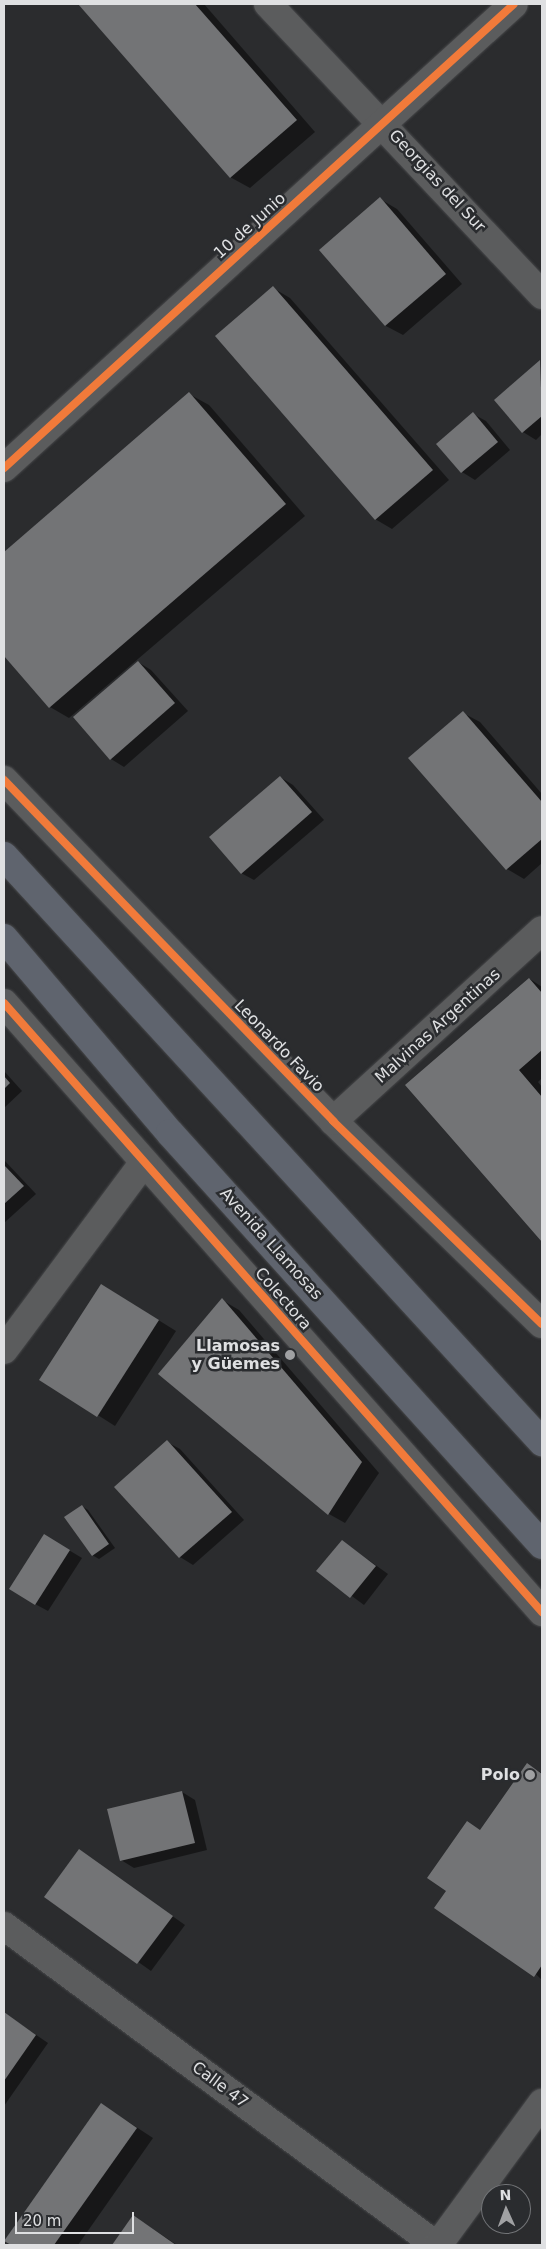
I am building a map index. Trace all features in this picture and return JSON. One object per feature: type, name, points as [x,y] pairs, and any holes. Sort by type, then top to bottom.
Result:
[{"type":"highway","points":[[4,856],[542,1442]]},
{"type":"highway","name":"Avenida Llamosas","points":[[4,938],[170,1133],[542,1545]]},
{"type":"street","name":"Georgias del Sur","points":[[268,4],[542,295]]},
{"type":"street","name":"10 de Junio","points":[[4,468],[514,4]]},
{"type":"street","name":"Leonardo Favio","points":[[4,780],[333,1121],[542,1324]]},
{"type":"street","name":"Malvinas Argentinas","points":[[333,1121],[542,930]]},
{"type":"street","name":"Colectora","points":[[4,1003],[542,1612]]},
{"type":"street","points":[[4,1350],[144,1162]]},
{"type":"street","name":"Calle 47","points":[[4,1926],[437,2245]]},
{"type":"street","points":[[437,2245],[542,2103]]},
{"type":"building","points":[[78,4],[195,4],[297,120],[230,178]]},
{"type":"building","points":[[380,197],[446,274],[385,326],[319,250]]},
{"type":"building","points":[[273,286],[433,470],[375,520],[215,336]]},
{"type":"building","points":[[540,360],[542,416],[522,433],[494,400]]},
{"type":"building","points":[[189,392],[286,504],[49,708],[4,656],[4,552]]},
{"type":"building","points":[[473,412],[498,442],[461,473],[436,444]]},
{"type":"building","points":[[138,661],[175,703],[110,760],[73,717]]},
{"type":"building","points":[[463,711],[542,802],[542,839],[506,870],[408,758]]},
{"type":"building","points":[[280,776],[312,812],[241,874],[209,837]]},
{"type":"building","points":[[529,978],[542,993],[542,1050],[519,1070],[542,1097],[542,1242],[405,1085]]},
{"type":"building","points":[[4,1076],[10,1083],[4,1089]]},
{"type":"building","points":[[4,1165],[24,1186],[4,1204]]},
{"type":"building","points":[[101,1284],[159,1320],[97,1417],[39,1380]]},
{"type":"building","points":[[222,1298],[362,1462],[328,1515],[158,1374]]},
{"type":"building","points":[[167,1440],[232,1512],[179,1558],[114,1487]]},
{"type":"building","points":[[82,1505],[109,1544],[92,1556],[64,1517]]},
{"type":"building","points":[[44,1534],[70,1550],[35,1605],[9,1589]]},
{"type":"building","points":[[342,1540],[376,1566],[350,1598],[316,1571]]},
{"type":"building","points":[[527,1763],[542,1774],[542,1965],[534,1977],[434,1908],[446,1891],[427,1878],[467,1821],[480,1830]]},
{"type":"building","points":[[182,1791],[195,1843],[120,1861],[107,1809]]},
{"type":"building","points":[[79,1849],[173,1916],[137,1964],[44,1897]]},
{"type":"building","points":[[4,2012],[36,2035],[4,2081]]},
{"type":"building","points":[[101,2103],[137,2128],[54,2245],[11,2245],[4,2241]]},
{"type":"building","points":[[133,2215],[176,2245],[112,2245]]},
{"type":"cycle path","points":[[4,468],[514,4]]},
{"type":"cycle path","points":[[4,780],[333,1121],[542,1324]]},
{"type":"cycle path","points":[[4,1003],[542,1612]]},
{"type":"place","name":"Llamosas y Güemes","points":[[290,1355]]},
{"type":"place","name":"Polo","points":[[530,1775]]}]
